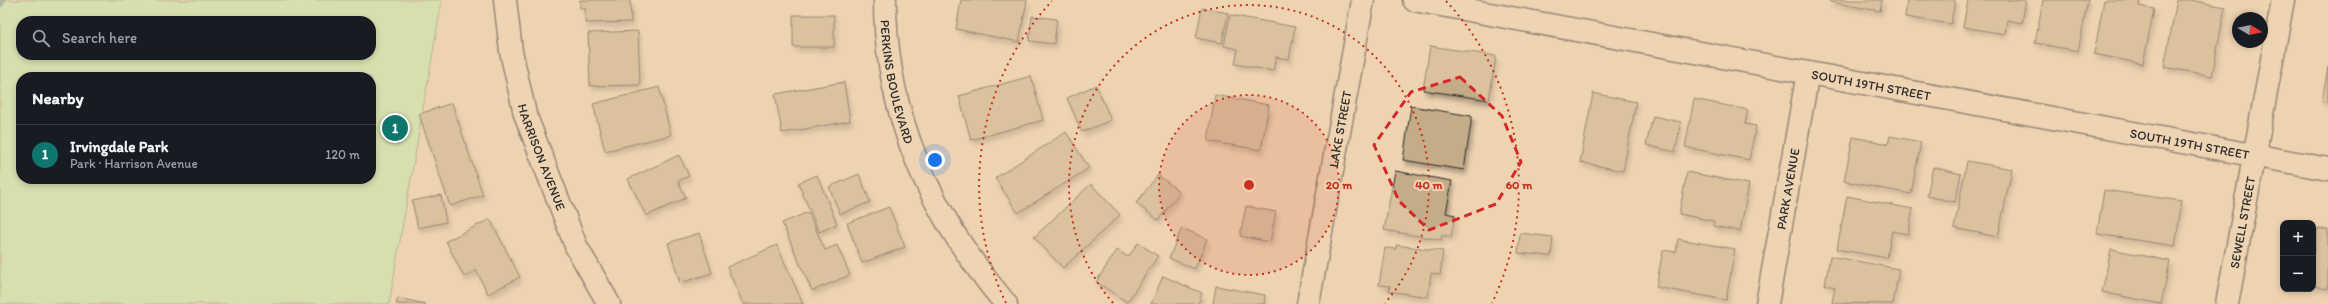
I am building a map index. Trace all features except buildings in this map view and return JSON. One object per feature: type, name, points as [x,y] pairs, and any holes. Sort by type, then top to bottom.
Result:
[{"type":"street","name":"HARRISON AVENUE","points":[[505,0],[511,51],[525,114],[576,246],[609,304]]},
{"type":"street","name":"PERKINS BOULEVARD","points":[[885,0],[885,21],[892,74],[904,127],[927,186],[952,233],[983,277],[1006,304]]},
{"type":"street","name":"LAKE STREET","points":[[1308,304],[1362,0]]},
{"type":"street","name":"SOUTH 19TH STREET","points":[[1414,0],[2328,169]]},
{"type":"street","name":"SEWELL STREET","points":[[2227,304],[2283,0]]},
{"type":"street","name":"PARK AVENUE","points":[[1767,304],[1808,73]]},
{"type":"highlighted area","points":[[1460,77],[1502,116],[1521,162],[1496,204],[1429,230],[1399,201],[1374,145],[1411,92]]},
{"type":"green space","points":[[0,0],[442,0],[389,304],[0,304]]},
{"type":"place","name":"Irvingdale Park","points":[[395,128]]}]
